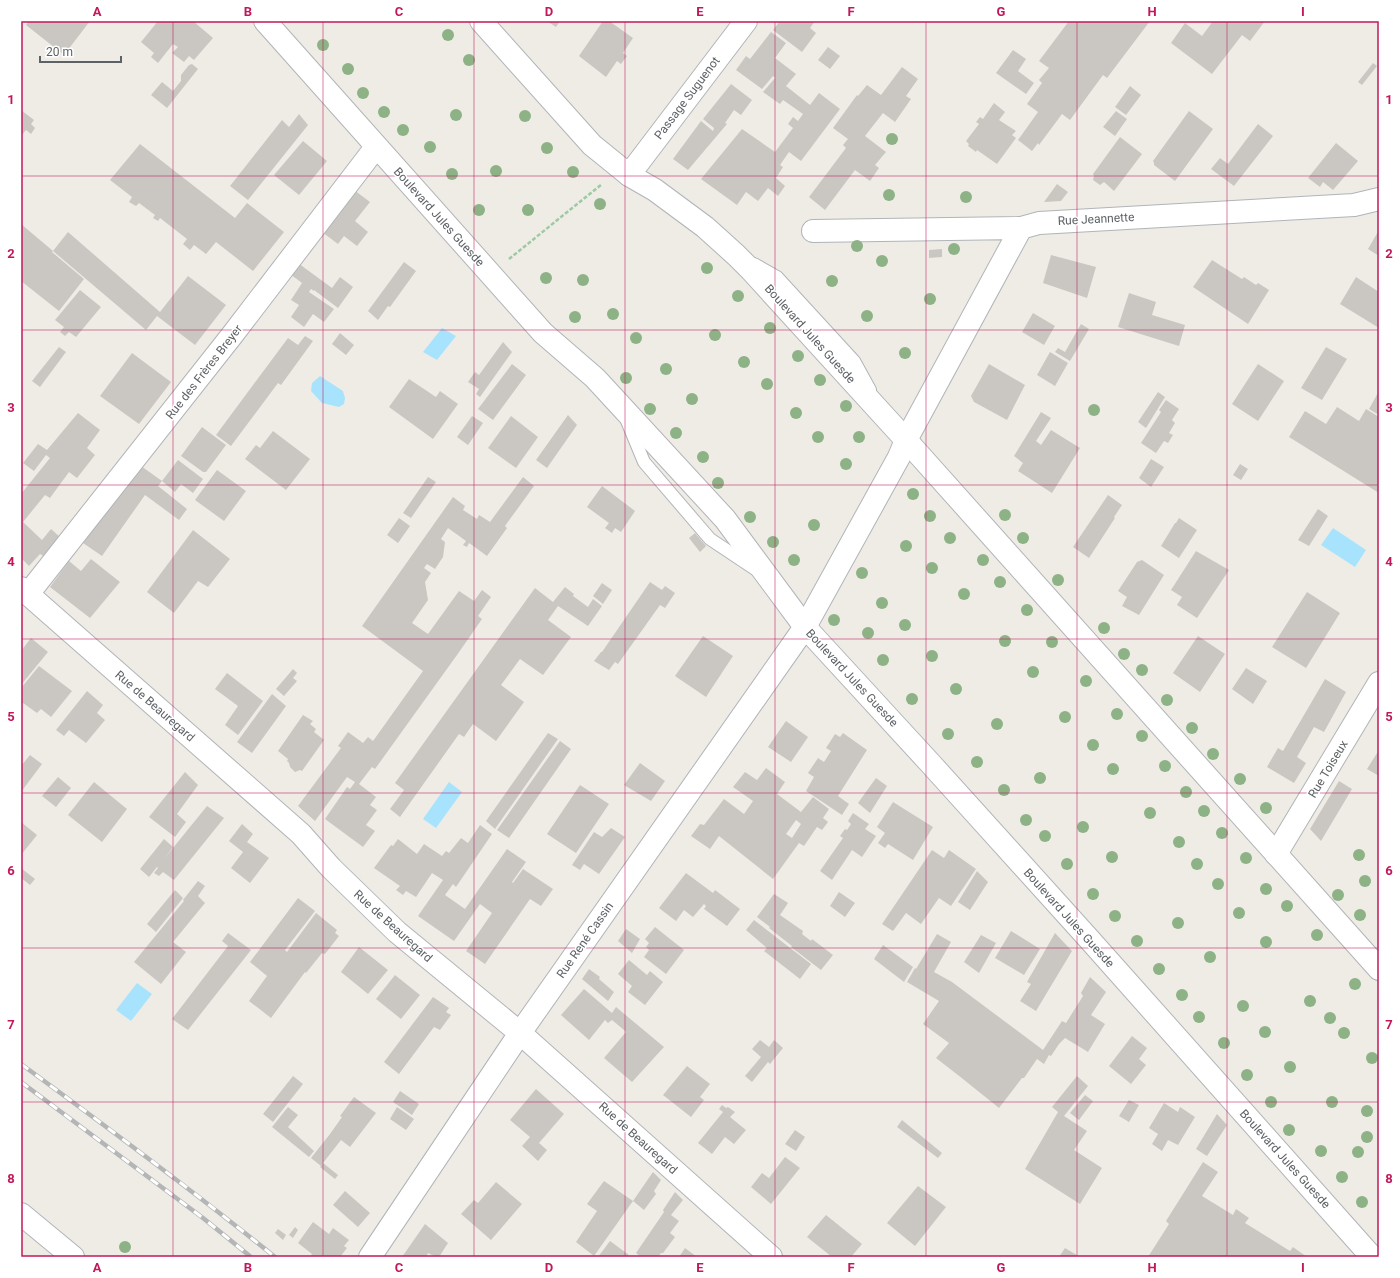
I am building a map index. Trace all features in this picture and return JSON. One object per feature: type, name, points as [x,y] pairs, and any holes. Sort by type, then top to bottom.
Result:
[{"type":"street","name":"Boulevard Jules Guesde","points":[[265,21],[543,333],[595,378],[725,519],[804,627],[930,763],[1372,1257]]},
{"type":"street","name":"Boulevard Jules Guesde","points":[[481,21],[592,145],[629,175],[655,190],[705,227],[736,255],[906,440],[1379,969]]},
{"type":"street","name":"Passage Suguenot","points":[[629,175],[746,21]]},
{"type":"street","name":"Rue des Frères Breyer","points":[[25,591],[233,334],[376,146]]},
{"type":"street","name":"Rue Jeannette","points":[[812,231],[1021,228],[1039,223],[1354,205],[1379,199]]},
{"type":"street","name":"Rue René Cassin","points":[[370,1257],[520,1033],[804,627],[899,457],[906,440],[1021,228]]},
{"type":"street","name":"Rue de Beauregard","points":[[25,591],[301,834],[331,868],[397,932],[520,1033],[771,1257]]},
{"type":"street","name":"Rue Toiseux","points":[[1276,854],[1379,683]]},
{"type":"street","points":[[21,1214],[73,1257]]},
{"type":"path","points":[[504,263],[607,180]]},
{"type":"water","points":[[442,328],[456,336],[437,360],[423,352]]},
{"type":"water","points":[[320,376],[343,391],[345,398],[344,404],[339,407],[322,403],[311,391],[312,383]]},
{"type":"water","points":[[1333,528],[1366,550],[1355,567],[1321,545]]},
{"type":"water","points":[[449,782],[462,792],[436,828],[423,819]]},
{"type":"water","points":[[137,983],[152,994],[131,1021],[116,1010]]},
{"type":"building","points":[[29,21],[90,21],[64,55],[26,25]]},
{"type":"building","points":[[158,21],[193,21],[213,38],[194,60],[189,56],[184,62],[172,53],[178,47],[173,44],[158,63],[151,57],[154,53],[141,42]]},
{"type":"building","points":[[547,21],[560,21],[556,27]]},
{"type":"building","points":[[603,21],[609,21],[633,38],[623,53],[627,56],[621,64],[617,61],[606,77],[579,56]]},
{"type":"building","points":[[780,21],[815,21],[810,28],[816,33],[802,52],[773,30]]},
{"type":"building","points":[[1069,21],[1150,21],[1107,78],[1103,75],[1070,120],[1062,114],[1039,145],[1038,143],[1032,151],[1018,140],[1038,112],[1027,104],[1042,83],[1039,80],[1049,68],[1039,61]]},
{"type":"building","points":[[1213,21],[1265,21],[1250,41],[1242,35],[1212,74],[1171,43],[1185,23],[1202,36]]},
{"type":"building","points":[[771,32],[786,43],[775,58],[796,74],[786,86],[810,105],[819,93],[840,109],[801,161],[789,152],[780,165],[783,167],[776,178],[785,186],[778,196],[768,188],[758,201],[746,192],[737,205],[701,179],[742,129],[775,152],[793,128],[788,124],[793,117],[798,121],[803,114],[783,100],[780,104],[763,92],[775,78],[773,76],[762,89],[736,70],[746,56],[750,59]]},
{"type":"building","points":[[828,47],[840,56],[830,69],[818,60]]},
{"type":"building","points":[[1013,50],[1026,59],[1018,71],[1034,83],[1026,94],[996,73]]},
{"type":"building","points":[[1373,63],[1377,66],[1362,85],[1358,82]]},
{"type":"building","points":[[192,64],[198,69],[167,108],[151,95],[162,82],[173,91],[181,81],[181,75],[189,65]]},
{"type":"building","points":[[902,67],[918,79],[906,96],[911,99],[895,122],[883,113],[865,136],[886,152],[875,165],[879,168],[870,181],[855,170],[825,210],[809,197],[846,148],[843,145],[848,139],[833,128],[857,95],[858,96],[867,85],[881,95]]},
{"type":"building","points":[[731,84],[752,100],[741,115],[734,110],[725,123],[727,124],[688,170],[673,159],[701,121],[713,131],[714,128],[703,119]]},
{"type":"building","points":[[1130,86],[1141,95],[1126,115],[1115,107]]},
{"type":"building","points":[[994,103],[1005,112],[999,120],[1016,131],[1012,135],[1016,138],[997,164],[977,150],[976,152],[968,146],[969,144],[966,141],[979,124],[976,122],[980,117],[983,119]]},
{"type":"building","points":[[21,110],[34,120],[31,124],[35,128],[31,134],[26,130],[21,136]]},
{"type":"building","points":[[1116,111],[1127,119],[1115,136],[1103,127]]},
{"type":"building","points":[[1189,111],[1213,129],[1175,181],[1154,165],[1153,161]]},
{"type":"building","points":[[299,114],[308,125],[248,200],[230,186],[282,120],[289,127]]},
{"type":"building","points":[[1258,124],[1273,136],[1234,186],[1211,169],[1220,158],[1228,164]]},
{"type":"building","points":[[1120,137],[1142,154],[1114,191],[1104,182],[1100,185],[1093,180],[1093,174]]},
{"type":"building","points":[[303,141],[327,161],[299,195],[274,175]]},
{"type":"building","points":[[1336,143],[1358,161],[1333,190],[1323,182],[1320,187],[1308,178]]},
{"type":"building","points":[[140,144],[235,218],[247,203],[284,232],[253,271],[216,242],[206,254],[194,245],[190,250],[183,244],[187,239],[160,218],[158,221],[153,218],[155,215],[139,203],[136,206],[129,202],[132,197],[110,180]]},
{"type":"building","points":[[1057,184],[1068,192],[1061,201],[1044,202]]},
{"type":"building","points":[[354,190],[370,202],[355,221],[368,232],[357,246],[344,236],[338,244],[322,232]]},
{"type":"building","points":[[21,224],[84,279],[59,311],[21,281]]},
{"type":"building","points":[[1379,230],[1379,256],[1368,249]]},
{"type":"building","points":[[68,232],[160,312],[188,276],[226,305],[195,345],[157,316],[146,330],[53,251]]},
{"type":"building","points":[[942,249],[942,257],[929,258],[929,250]]},
{"type":"building","points":[[1051,255],[1096,267],[1087,298],[1043,283]]},
{"type":"building","points":[[1212,260],[1242,279],[1244,277],[1256,285],[1258,283],[1269,290],[1248,324],[1193,287]]},
{"type":"building","points":[[404,262],[416,271],[390,307],[388,306],[378,320],[368,311]]},
{"type":"building","points":[[298,263],[332,288],[340,277],[353,287],[338,308],[311,289],[309,292],[334,309],[324,322],[313,314],[304,327],[291,317],[299,305],[291,300],[302,283],[290,274]]},
{"type":"building","points":[[1356,277],[1379,292],[1379,328],[1340,304]]},
{"type":"building","points":[[80,290],[101,307],[76,337],[69,332],[65,336],[60,332],[64,327],[55,320]]},
{"type":"building","points":[[1129,293],[1156,302],[1152,315],[1185,325],[1179,346],[1118,327]]},
{"type":"building","points":[[1033,313],[1055,326],[1044,345],[1022,332]]},
{"type":"building","points":[[1081,324],[1089,329],[1070,361],[1055,352],[1058,348],[1065,352]]},
{"type":"building","points":[[340,333],[354,345],[346,355],[332,344]]},
{"type":"building","points":[[305,336],[313,341],[281,385],[278,383],[231,446],[216,435],[288,338],[298,345]]},
{"type":"building","points":[[503,342],[512,352],[480,397],[476,394],[479,389],[468,382],[475,372],[479,375]]},
{"type":"building","points":[[59,347],[66,352],[40,387],[32,381]]},
{"type":"building","points":[[1326,347],[1347,359],[1322,400],[1301,388]]},
{"type":"building","points":[[1050,352],[1068,363],[1055,386],[1037,375]]},
{"type":"building","points":[[132,353],[171,382],[139,424],[100,396]]},
{"type":"building","points":[[512,364],[526,375],[493,420],[478,409]]},
{"type":"building","points":[[989,364],[1025,385],[1007,420],[974,402],[971,396]]},
{"type":"building","points":[[1258,364],[1284,381],[1258,421],[1232,404]]},
{"type":"building","points":[[409,379],[436,397],[440,391],[458,404],[433,439],[389,407]]},
{"type":"building","points":[[1379,391],[1379,415],[1369,409]]},
{"type":"building","points":[[1158,392],[1165,397],[1146,428],[1138,422]]},
{"type":"building","points":[[1166,400],[1179,409],[1172,420],[1175,423],[1169,433],[1173,435],[1168,443],[1164,441],[1156,453],[1141,443],[1161,412],[1159,410]]},
{"type":"building","points":[[1337,407],[1359,421],[1366,409],[1379,417],[1379,493],[1289,437],[1305,411],[1326,424]]},
{"type":"building","points":[[1041,412],[1051,418],[1036,441],[1041,445],[1051,430],[1080,448],[1052,493],[1018,471],[1023,463],[1014,456]]},
{"type":"building","points":[[78,413],[100,430],[87,448],[95,455],[77,478],[69,472],[50,498],[45,495],[23,522],[42,540],[51,529],[61,538],[45,557],[40,554],[29,566],[21,558],[21,494],[50,458],[46,455],[34,471],[23,463],[38,444],[47,450]]},
{"type":"building","points":[[568,415],[577,425],[547,468],[536,460]]},
{"type":"building","points":[[472,416],[483,423],[468,445],[457,437]]},
{"type":"building","points":[[511,416],[538,437],[516,468],[488,448]]},
{"type":"building","points":[[202,427],[226,445],[206,472],[203,472],[181,456]]},
{"type":"building","points":[[273,431],[310,459],[286,490],[245,459],[256,445],[260,448]]},
{"type":"building","points":[[1151,459],[1164,467],[1151,487],[1139,478]]},
{"type":"building","points":[[178,460],[203,479],[193,493],[181,484],[175,492],[162,481]]},
{"type":"building","points":[[1240,464],[1248,469],[1241,480],[1233,475]]},
{"type":"building","points":[[141,466],[162,481],[158,486],[187,509],[179,520],[145,495],[102,556],[83,543]]},
{"type":"building","points":[[217,470],[246,491],[224,521],[195,500]]},
{"type":"building","points":[[428,477],[436,482],[411,518],[403,513]]},
{"type":"building","points":[[523,477],[534,486],[505,526],[507,528],[487,556],[469,543],[467,547],[463,545],[466,541],[448,528],[441,539],[445,542],[443,557],[435,569],[427,564],[424,568],[431,573],[425,582],[428,600],[412,623],[428,634],[459,591],[474,601],[482,590],[491,597],[478,616],[482,619],[457,655],[375,769],[372,767],[359,784],[376,797],[370,805],[377,810],[366,825],[375,831],[363,847],[325,819],[347,787],[350,789],[355,782],[347,777],[315,821],[298,806],[341,748],[338,746],[348,732],[363,743],[368,737],[373,741],[423,671],[362,626],[453,497],[465,506],[463,510],[477,519],[479,515],[490,522]]},
{"type":"building","points":[[602,486],[635,511],[621,532],[615,528],[612,533],[605,528],[609,523],[587,507]]},
{"type":"building","points":[[1108,495],[1122,505],[1089,558],[1073,547]]},
{"type":"building","points":[[1318,509],[1328,516],[1309,546],[1298,540]]},
{"type":"building","points":[[399,518],[410,526],[398,543],[387,535]]},
{"type":"building","points":[[1179,518],[1197,530],[1179,558],[1161,546]]},
{"type":"building","points":[[193,530],[230,559],[208,587],[198,581],[174,613],[147,592]]},
{"type":"building","points":[[695,533],[706,546],[700,552],[689,538]]},
{"type":"building","points":[[1196,551],[1229,570],[1197,618],[1177,605],[1182,597],[1171,590]]},
{"type":"building","points":[[91,559],[120,582],[90,618],[50,587],[69,561],[81,571]]},
{"type":"building","points":[[1142,560],[1164,575],[1139,615],[1122,606],[1127,597],[1118,591],[1137,562]]},
{"type":"building","points":[[650,582],[662,590],[665,586],[675,593],[665,608],[660,605],[618,664],[615,662],[609,670],[594,661],[602,652]]},
{"type":"building","points":[[602,583],[612,590],[603,604],[593,596]]},
{"type":"building","points":[[565,587],[574,594],[573,596],[588,607],[593,599],[602,606],[588,626],[558,606],[548,620],[571,637],[543,675],[520,659],[501,685],[524,702],[496,741],[473,724],[464,737],[459,734],[400,817],[390,809],[404,790],[395,783],[535,588],[553,602]]},
{"type":"building","points":[[1307,592],[1340,613],[1306,668],[1272,647]]},
{"type":"building","points":[[703,636],[733,656],[706,697],[675,676]]},
{"type":"building","points":[[1198,636],[1225,654],[1200,692],[1173,673]]},
{"type":"building","points":[[31,638],[48,652],[21,685],[21,651]]},
{"type":"building","points":[[39,666],[72,691],[51,717],[41,709],[37,713],[23,703],[21,706],[21,688]]},
{"type":"building","points":[[1246,668],[1267,681],[1253,704],[1232,689]]},
{"type":"building","points":[[293,669],[297,673],[293,678],[297,681],[284,696],[276,689]]},
{"type":"building","points":[[227,673],[263,701],[238,735],[225,725],[238,706],[215,689]]},
{"type":"building","points":[[1325,679],[1346,692],[1324,732],[1314,727],[1297,757],[1306,763],[1294,783],[1267,767],[1278,748],[1283,751]]},
{"type":"building","points":[[87,691],[103,705],[97,713],[105,720],[86,743],[69,730],[64,736],[56,730]]},
{"type":"building","points":[[272,694],[286,706],[252,753],[237,742]]},
{"type":"building","points":[[303,715],[313,721],[310,724],[316,729],[314,732],[324,740],[302,771],[300,770],[295,772],[290,767],[287,761],[288,759],[278,751]]},
{"type":"building","points":[[786,721],[808,737],[791,762],[768,747]]},
{"type":"building","points":[[548,733],[558,739],[495,829],[486,821]]},
{"type":"building","points":[[843,733],[867,750],[838,796],[849,804],[842,815],[806,791],[814,777],[808,773],[818,758],[824,762],[831,751],[826,748],[835,734],[840,737]]},
{"type":"building","points":[[560,741],[571,749],[509,838],[497,830]]},
{"type":"building","points":[[1379,750],[1379,776],[1367,769]]},
{"type":"building","points":[[30,755],[42,764],[21,792],[21,766]]},
{"type":"building","points":[[640,763],[665,781],[651,801],[624,785]]},
{"type":"building","points":[[766,768],[785,782],[777,794],[801,812],[813,797],[829,809],[823,818],[828,822],[822,830],[817,827],[804,846],[799,843],[773,879],[719,836],[710,849],[691,836],[700,824],[704,825],[724,799],[744,814],[753,801],[733,787],[745,772],[757,780]],"holes":[[[796,820],[801,824],[792,838],[786,834]]]},
{"type":"building","points":[[185,772],[198,785],[177,814],[186,822],[175,837],[149,817]]},
{"type":"building","points":[[58,777],[71,788],[56,807],[42,796]]},
{"type":"building","points":[[876,778],[887,786],[870,813],[858,803]]},
{"type":"building","points":[[1339,781],[1352,789],[1321,841],[1310,829]]},
{"type":"building","points":[[94,782],[127,809],[102,842],[68,815]]},
{"type":"building","points":[[580,785],[609,804],[576,853],[547,834]]},
{"type":"building","points":[[893,802],[933,827],[913,860],[888,844],[885,848],[878,843],[885,833],[877,827]]},
{"type":"building","points":[[207,806],[224,818],[174,880],[163,872],[159,876],[154,873],[158,868],[157,867],[149,877],[140,869],[164,839],[173,847],[164,859]]},
{"type":"building","points":[[853,813],[869,824],[865,829],[876,836],[862,857],[852,850],[832,880],[820,871],[843,838],[840,836],[851,824],[848,821]]},
{"type":"building","points":[[21,822],[37,835],[21,855]]},
{"type":"building","points":[[242,824],[253,834],[247,842],[269,858],[250,883],[231,868],[243,852],[229,841]]},
{"type":"building","points":[[480,825],[492,834],[456,887],[453,884],[445,895],[465,909],[507,849],[526,862],[512,882],[513,883],[523,869],[553,889],[541,906],[530,899],[485,964],[466,951],[492,913],[480,904],[454,941],[418,916],[443,880],[432,873],[416,897],[406,891],[403,895],[396,890],[400,886],[374,868],[391,845],[393,846],[398,839],[417,854],[424,844],[442,856],[446,851],[449,853],[461,838],[468,843]]},
{"type":"building","points":[[611,828],[625,837],[599,874],[584,864],[580,870],[572,865],[594,832],[602,837]]},
{"type":"building","points":[[932,850],[944,858],[949,850],[976,869],[951,906],[939,898],[921,924],[906,913],[893,931],[882,924]]},
{"type":"building","points":[[21,868],[35,879],[30,885],[21,878]]},
{"type":"building","points":[[977,871],[988,882],[970,910],[958,902]]},
{"type":"building","points":[[686,873],[713,893],[715,890],[740,909],[727,926],[704,909],[706,906],[704,904],[693,917],[684,910],[676,921],[659,908]]},
{"type":"building","points":[[198,881],[205,886],[198,896],[205,903],[173,942],[186,952],[161,984],[134,962],[184,901],[183,900]]},
{"type":"building","points":[[175,890],[183,898],[156,932],[147,924]]},
{"type":"building","points":[[839,892],[855,903],[845,917],[830,906]]},
{"type":"building","points":[[774,894],[788,903],[780,915],[803,931],[802,934],[811,941],[812,939],[833,955],[821,970],[791,947],[792,946],[757,917]]},
{"type":"building","points":[[298,898],[315,911],[285,950],[287,952],[316,913],[337,930],[335,933],[339,936],[325,954],[322,953],[306,973],[305,972],[271,1018],[249,1001],[267,976],[250,962]]},
{"type":"building","points":[[754,920],[811,964],[800,979],[764,951],[767,948],[746,930]]},
{"type":"building","points":[[655,927],[684,950],[666,974],[644,957],[649,950],[646,947],[649,943],[645,939]]},
{"type":"building","points":[[626,929],[640,939],[632,953],[618,941]]},
{"type":"building","points":[[1011,931],[1040,949],[1024,975],[995,958]]},
{"type":"building","points":[[228,933],[251,950],[188,1030],[172,1019],[228,946],[222,941]]},
{"type":"building","points":[[1055,933],[1072,951],[1036,1011],[1020,1001],[1031,984],[1027,982]]},
{"type":"building","points":[[937,934],[951,942],[934,972],[952,982],[1043,1050],[1062,1021],[1066,1023],[1083,996],[1081,993],[1090,977],[1106,992],[1091,1015],[1105,1024],[1088,1052],[1065,1038],[1051,1056],[1049,1055],[1044,1064],[1037,1059],[1024,1078],[1022,1078],[999,1108],[936,1058],[949,1043],[923,1024],[939,1001],[907,982]]},
{"type":"building","points":[[981,935],[996,943],[979,973],[964,962]]},
{"type":"building","points":[[883,945],[913,967],[904,982],[874,959]]},
{"type":"building","points":[[359,947],[388,970],[368,994],[341,972]]},
{"type":"building","points":[[629,960],[647,975],[650,971],[663,982],[645,1005],[628,992],[632,986],[618,974]]},
{"type":"building","points":[[589,969],[600,977],[599,979],[614,992],[608,1001],[582,979]]},
{"type":"building","points":[[395,975],[420,995],[401,1019],[376,999]]},
{"type":"building","points":[[584,989],[612,1013],[616,1007],[664,1047],[632,1082],[604,1058],[626,1032],[624,1030],[612,1020],[608,1023],[605,1020],[589,1040],[561,1015]]},
{"type":"building","points":[[433,997],[449,1008],[446,1012],[451,1015],[440,1030],[434,1027],[399,1074],[384,1062]]},
{"type":"building","points":[[1132,1036],[1147,1048],[1139,1059],[1146,1065],[1131,1084],[1109,1066]]},
{"type":"building","points":[[760,1040],[769,1047],[774,1040],[783,1048],[770,1064],[768,1062],[752,1082],[745,1076],[761,1057],[752,1049]]},
{"type":"building","points":[[687,1066],[710,1084],[700,1097],[704,1100],[691,1117],[663,1095]]},
{"type":"building","points":[[293,1076],[303,1084],[273,1122],[263,1114]]},
{"type":"building","points":[[1077,1076],[1088,1086],[1064,1116],[1087,1131],[1074,1150],[1102,1168],[1080,1204],[1025,1169],[1058,1112],[1052,1107]]},
{"type":"building","points":[[536,1089],[564,1114],[539,1143],[547,1150],[538,1161],[522,1146],[530,1137],[510,1120]]},
{"type":"building","points":[[400,1091],[419,1104],[412,1115],[393,1102]]},
{"type":"building","points":[[1085,1095],[1093,1101],[1079,1120],[1070,1113]]},
{"type":"building","points":[[354,1097],[376,1113],[350,1147],[341,1140],[323,1163],[338,1175],[335,1179],[311,1158],[342,1117],[340,1116]]},
{"type":"building","points":[[1129,1100],[1139,1105],[1129,1122],[1119,1116]]},
{"type":"building","points":[[1164,1103],[1178,1112],[1180,1107],[1195,1117],[1178,1145],[1168,1140],[1162,1151],[1152,1144],[1158,1134],[1149,1128]]},
{"type":"building","points":[[722,1105],[735,1112],[730,1117],[746,1130],[734,1144],[725,1137],[712,1154],[698,1143],[723,1112],[719,1109]]},
{"type":"building","points":[[288,1107],[298,1115],[288,1127],[314,1151],[309,1157],[272,1127]]},
{"type":"building","points":[[397,1107],[414,1119],[406,1130],[390,1119]]},
{"type":"building","points":[[1217,1114],[1227,1125],[1207,1156],[1196,1149]]},
{"type":"building","points":[[902,1120],[942,1153],[938,1158],[897,1127]]},
{"type":"building","points":[[795,1130],[805,1137],[796,1151],[785,1144]]},
{"type":"building","points":[[785,1157],[800,1168],[771,1204],[751,1187],[762,1173],[769,1178]]},
{"type":"building","points":[[1203,1162],[1218,1172],[1202,1196],[1233,1215],[1236,1209],[1249,1218],[1245,1223],[1290,1251],[1293,1247],[1307,1257],[1148,1257],[1169,1224],[1166,1221]]},
{"type":"building","points":[[653,1172],[661,1180],[654,1191],[656,1194],[644,1210],[633,1201]]},
{"type":"building","points":[[604,1181],[633,1201],[594,1256],[576,1242],[597,1211],[587,1204]]},
{"type":"building","points":[[496,1182],[522,1204],[491,1240],[461,1214],[474,1200],[478,1203]]},
{"type":"building","points":[[918,1186],[946,1207],[915,1246],[887,1223]]},
{"type":"building","points":[[345,1191],[370,1213],[358,1227],[333,1205]]},
{"type":"building","points":[[675,1192],[683,1200],[671,1215],[679,1221],[670,1233],[675,1237],[663,1253],[661,1253],[658,1257],[641,1257],[636,1253],[664,1212],[663,1210]]},
{"type":"building","points":[[826,1215],[862,1244],[851,1257],[832,1257],[807,1237]]},
{"type":"building","points":[[313,1222],[329,1234],[333,1228],[349,1240],[344,1246],[347,1248],[340,1257],[310,1257],[312,1254],[298,1243]]},
{"type":"building","points":[[425,1224],[448,1243],[439,1257],[428,1253],[426,1257],[402,1257]]},
{"type":"building","points":[[295,1227],[298,1230],[293,1238],[289,1235]]},
{"type":"building","points":[[278,1229],[286,1235],[283,1240],[275,1233]]},
{"type":"building","points":[[610,1241],[629,1255],[627,1257],[598,1257]]},
{"type":"building","points":[[685,1248],[697,1257],[679,1257]]},
{"type":"building","points":[[1065,1248],[1080,1257],[1059,1257]]},
{"type":"railway","points":[[21,1064],[149,1159],[275,1257]]},
{"type":"railway","points":[[21,1082],[203,1218],[251,1257]]}]
